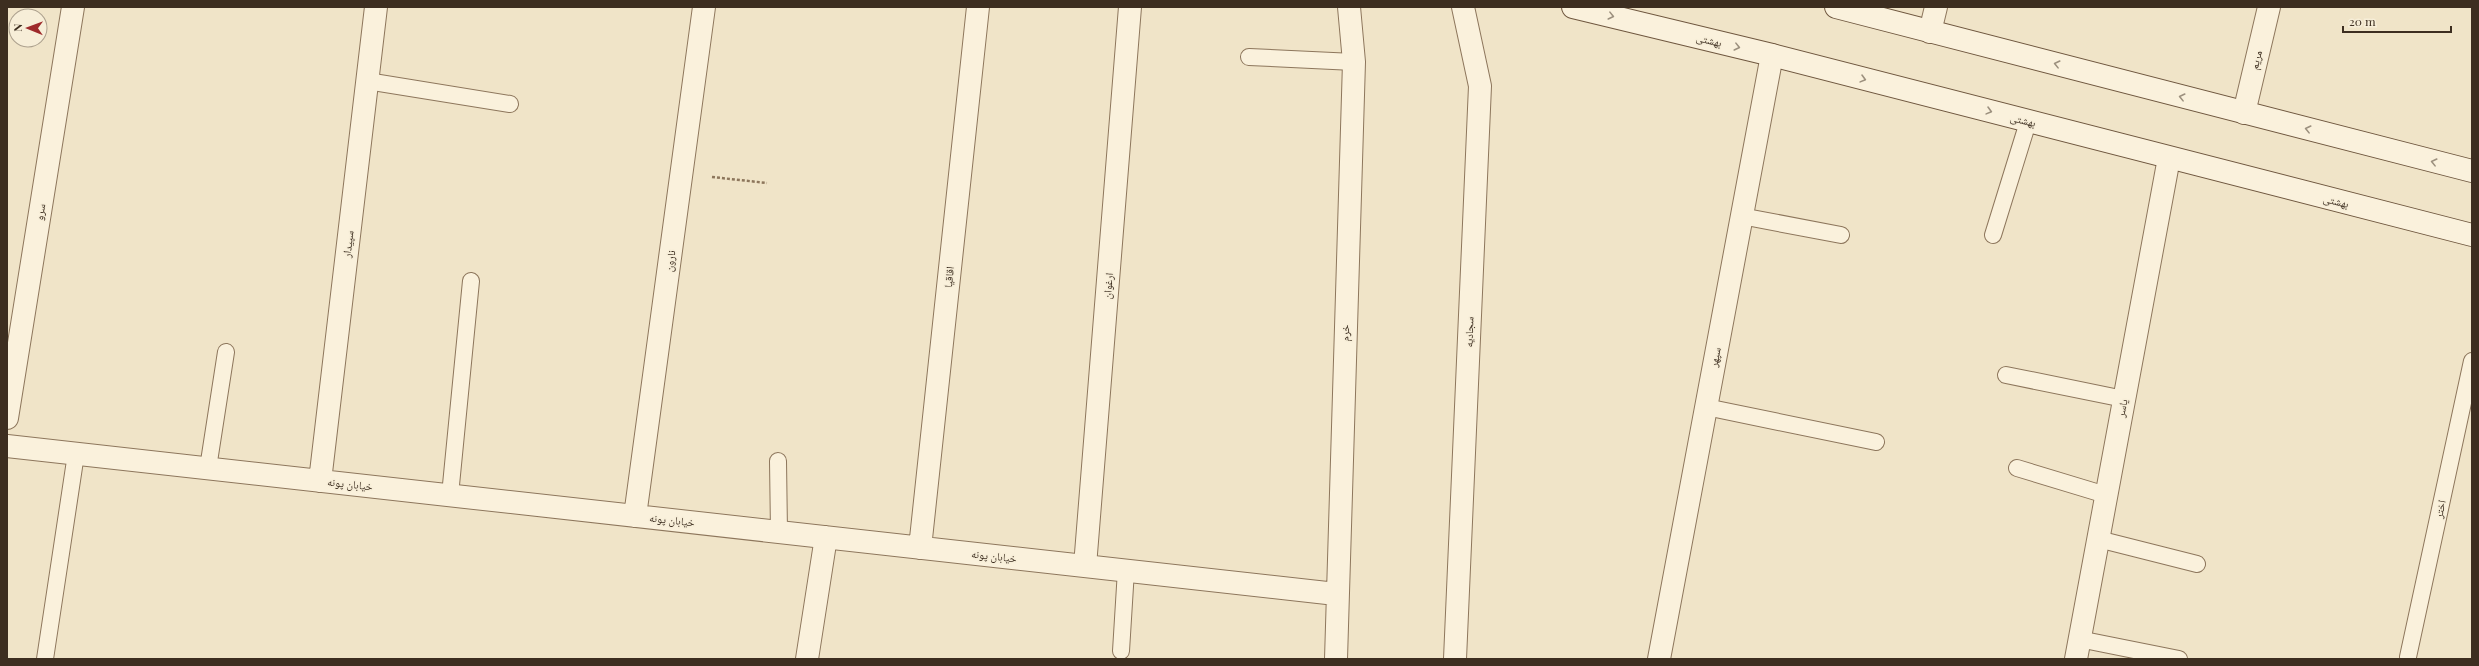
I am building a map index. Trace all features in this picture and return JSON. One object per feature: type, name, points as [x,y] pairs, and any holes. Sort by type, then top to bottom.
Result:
[{"type":"street","name":"سرو","points":[[7,418],[73,7]]},
{"type":"street","name":"سپیدار","points":[[320,481],[376,7]]},
{"type":"street","name":"نارون","points":[[635,516],[704,7]]},
{"type":"street","name":"اقاقیا","points":[[920,548],[978,7]]},
{"type":"street","name":"ارغوان","points":[[1086,566],[1130,7]]},
{"type":"street","name":"خرم","points":[[1336,659],[1336,594],[1354,62],[1350,7]]},
{"type":"street","name":"سجادیه","points":[[1455,659],[1480,86],[1464,7]]},
{"type":"street","name":"بهشتی","points":[[1573,7],[1772,55],[2472,235]]},
{"type":"street","points":[[1836,7],[2472,171]]},
{"type":"street","points":[[1930,32],[1936,7]]},
{"type":"street","name":"مریم","points":[[2244,113],[2269,7]]},
{"type":"street","name":"سپهر","points":[[1659,659],[1772,55]]},
{"type":"street","name":"یاسر","points":[[2077,649],[2169,158]]},
{"type":"street","name":"خیابان پونه","points":[[7,446],[1336,594]]},
{"type":"street","points":[[807,659],[826,537]]},
{"type":"lane","points":[[1249,57],[1354,62]]},
{"type":"lane","points":[[367,81],[510,104]]},
{"type":"lane","points":[[1993,235],[2028,122]]},
{"type":"lane","points":[[1742,216],[1841,235]]},
{"type":"lane","points":[[450,495],[471,281]]},
{"type":"lane","points":[[208,468],[226,352]]},
{"type":"lane","name":"اختر","points":[[2408,657],[2472,361]]},
{"type":"lane","points":[[2006,375],[2124,398]]},
{"type":"lane","points":[[1706,407],[1876,442]]},
{"type":"lane","points":[[45,659],[76,454]]},
{"type":"lane","points":[[778,461],[779,532]]},
{"type":"lane","points":[[2017,468],[2106,495]]},
{"type":"lane","points":[[2098,539],[2197,564]]},
{"type":"lane","points":[[1121,651],[1126,570]]},
{"type":"lane","points":[[2077,649],[2179,659]]},
{"type":"path","points":[[682,174],[768,183]]}]
